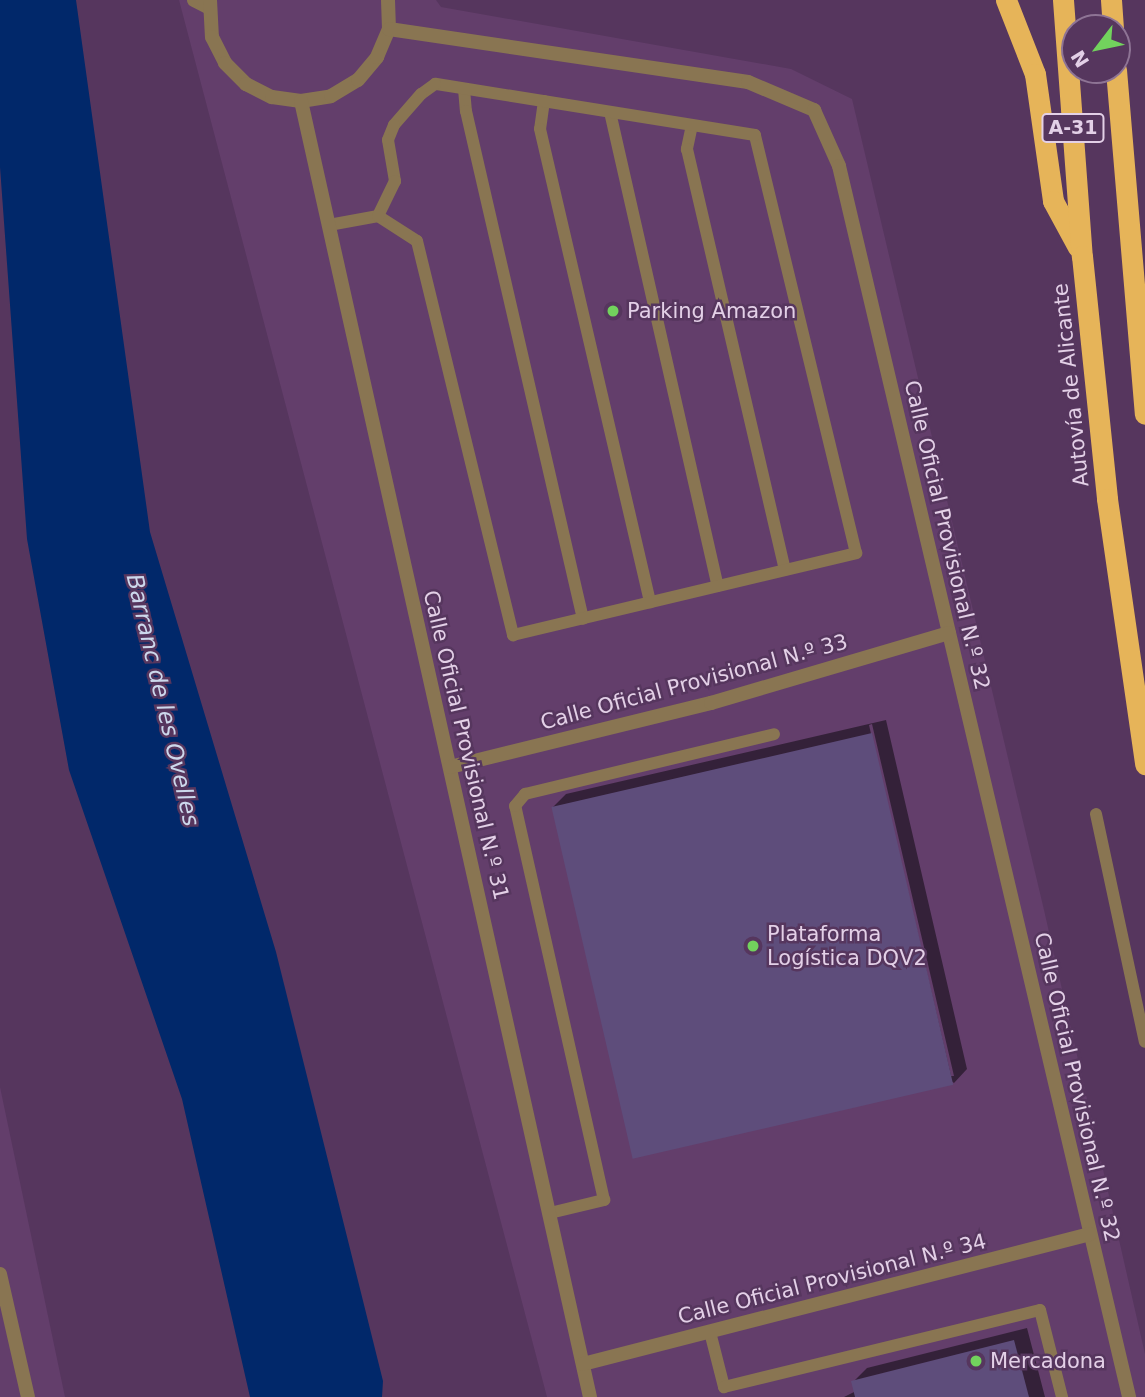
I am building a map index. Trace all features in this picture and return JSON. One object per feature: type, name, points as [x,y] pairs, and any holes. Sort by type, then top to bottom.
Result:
[{"type":"highway","points":[[1006,0],[1035,74],[1053,201],[1083,256]]},
{"type":"highway","name":"Autovía de Alicante","points":[[1063,0],[1083,256],[1107,499],[1145,764]]},
{"type":"highway","name":"A-31","points":[[1117,84],[1145,414]]},
{"type":"street","points":[[194,0],[209,4],[212,37],[221,54],[246,84],[272,97],[301,101],[331,96],[358,80],[377,57],[388,29],[388,0]]},
{"type":"street","name":"Calle Oficial Provisional N.º 32","points":[[388,29],[748,82],[814,110],[839,166],[1129,1397]]},
{"type":"street","name":"Calle Oficial Provisional N.º 31","points":[[301,101],[590,1397]]},
{"type":"street","name":"Calle Oficial Provisional N.º 33","points":[[450,767],[711,702],[948,633]]},
{"type":"street","name":"Calle Oficial Provisional N.º 34","points":[[583,1364],[1090,1234]]},
{"type":"street","points":[[0,1274],[29,1397]]},
{"type":"lane","points":[[329,225],[378,216],[416,241],[513,635],[856,553],[755,135],[435,85],[421,94],[394,125],[388,140],[395,181],[378,216]]},
{"type":"lane","points":[[464,89],[469,125],[583,619]]},
{"type":"lane","points":[[544,101],[540,130],[650,603]]},
{"type":"lane","points":[[610,112],[718,586]]},
{"type":"lane","points":[[692,125],[687,149],[785,570]]},
{"type":"lane","points":[[550,1213],[604,1200],[515,806],[525,794],[774,734]]},
{"type":"lane","points":[[1096,814],[1145,1042]]},
{"type":"lane","points":[[710,1332],[724,1387],[1040,1310],[1062,1397]]},
{"type":"shaded area","points":[[179,0],[436,0],[441,7],[791,69],[852,99],[1044,910],[1145,1354],[1145,1397],[547,1397]]},
{"type":"shaded area","points":[[0,1087],[65,1397],[0,1397]]},
{"type":"water","name":"Barranc de les Ovelles","points":[[0,0],[76,0],[150,532],[276,952],[383,1381],[382,1397],[250,1397],[182,1099],[69,770],[27,539],[0,167]]},
{"type":"building","name":"Plataforma Logística DQV2","points":[[872,733],[953,1085],[633,1159],[551,807]]},
{"type":"building","name":"Mercadona","points":[[1014,1340],[1029,1397],[855,1397],[851,1381]]},
{"type":"place","name":"Parking Amazon","points":[[613,311]]},
{"type":"place","name":"Plataforma Logística DQV2","points":[[753,946]]},
{"type":"place","name":"Mercadona","points":[[976,1361]]}]
